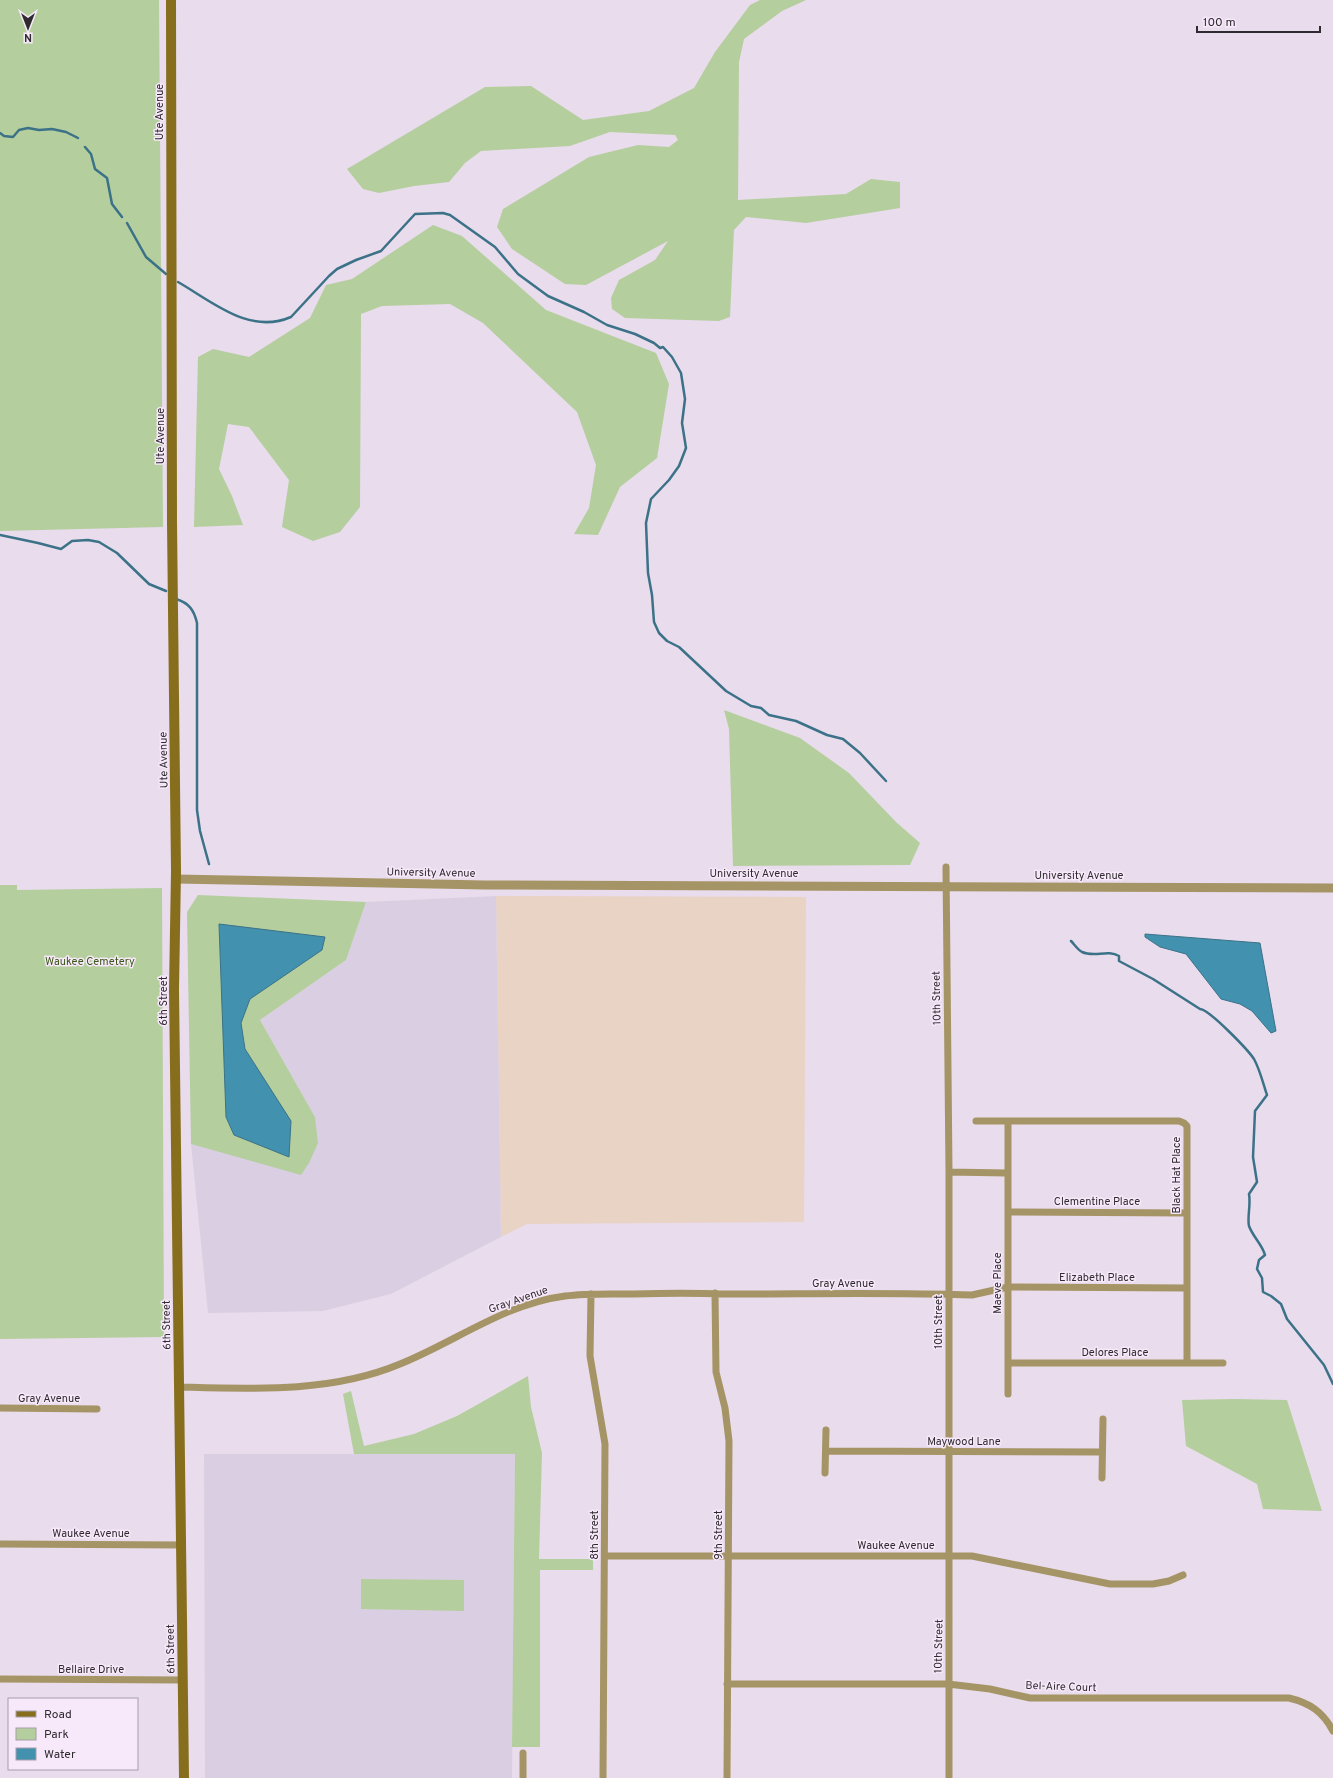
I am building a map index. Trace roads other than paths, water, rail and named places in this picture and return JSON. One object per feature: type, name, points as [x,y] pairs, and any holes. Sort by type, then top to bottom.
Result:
[{"type":"main road","name":"Ute Avenue","points":[[171,0],[172,515],[176,875]]},
{"type":"main road","name":"6th Street","points":[[176,875],[174,990],[184,1778]]},
{"type":"street","name":"10th Street","points":[[946,867],[950,1555],[948,1684],[949,1778]]},
{"type":"street","name":"University Avenue","points":[[176,875],[485,885],[1333,888]]},
{"type":"street","name":"Black Hat Place","points":[[976,1121],[1179,1121],[1187,1126],[1187,1363]]},
{"type":"street","name":"Maeve Place","points":[[1008,1121],[1008,1394]]},
{"type":"street","points":[[948,1172],[1008,1173]]},
{"type":"street","name":"Clementine Place","points":[[1008,1212],[1187,1212]]},
{"type":"street","name":"Elizabeth Place","points":[[949,1294],[972,1295],[1008,1287],[1187,1288]]},
{"type":"street","name":"Gray Avenue","points":[[179,1387],[259,1388],[310,1386],[361,1377],[399,1365],[452,1341],[497,1316],[539,1301],[564,1296],[591,1294],[715,1293],[949,1294]]},
{"type":"street","name":"9th Street","points":[[715,1293],[716,1372],[725,1408],[729,1441],[727,1778]]},
{"type":"street","name":"8th Street","points":[[591,1294],[590,1356],[605,1444],[603,1778]]},
{"type":"street","name":"Delores Place","points":[[1008,1363],[1223,1363]]},
{"type":"street","name":"Gray Avenue","points":[[0,1408],[98,1409]]},
{"type":"street","points":[[1102,1478],[1103,1418]]},
{"type":"street","points":[[825,1473],[827,1451],[826,1430]]},
{"type":"street","name":"Maywood Lane","points":[[827,1451],[1102,1452]]},
{"type":"street","name":"Waukee Avenue","points":[[0,1544],[181,1545]]},
{"type":"street","name":"Waukee Avenue","points":[[605,1556],[950,1555],[972,1556],[1110,1584],[1153,1584],[1169,1581],[1183,1575]]},
{"type":"street","name":"Bellaire Drive","points":[[0,1679],[183,1680]]},
{"type":"street","name":"Bel-Aire Court","points":[[727,1684],[948,1684],[1030,1698],[1289,1698],[1302,1701],[1312,1706],[1322,1714],[1333,1731]]},
{"type":"street","points":[[523,1753],[523,1778]]},
{"type":"water","points":[[219,924],[325,937],[322,950],[250,999],[241,1023],[245,1049],[291,1121],[289,1157],[234,1135],[226,1117]]},
{"type":"water","points":[[1145,934],[1260,943],[1276,1031],[1271,1033],[1252,1011],[1240,1004],[1221,999],[1186,954],[1160,947],[1145,937]]},
{"type":"waterway","points":[[0,133],[4,136],[13,137],[19,130],[28,128],[39,130],[52,129],[66,132],[78,138]]},
{"type":"waterway","points":[[85,147],[91,154],[95,169],[107,178],[112,204],[122,217]]},
{"type":"waterway","points":[[178,282],[232,314],[261,322],[276,321],[291,317],[337,269],[381,251],[415,214],[443,213],[450,215],[495,247],[518,274],[548,296],[584,312],[607,325],[635,334],[654,343],[660,348],[663,347],[672,357],[681,373],[685,399],[682,423],[686,448],[679,466],[669,480],[651,499],[646,523],[648,573],[652,595],[654,622],[659,633],[667,641],[679,647],[726,691],[751,706],[761,708],[769,715],[796,721],[827,735],[843,739],[860,753],[886,781]]},
{"type":"waterway","points":[[127,223],[146,257],[166,274]]},
{"type":"waterway","points":[[0,535],[61,549],[72,541],[88,540],[99,542],[117,553],[149,584],[166,591]]},
{"type":"waterway","points":[[176,599],[188,605],[194,614],[197,623],[197,810],[200,831],[209,864]]},
{"type":"waterway","points":[[1071,941],[1082,952],[1087,954],[1110,953],[1119,956],[1119,961],[1153,979],[1205,1011],[1228,1031],[1254,1059],[1260,1072],[1267,1095],[1255,1111],[1253,1157],[1257,1182],[1249,1194],[1249,1226],[1262,1247],[1265,1255],[1259,1260],[1257,1269],[1262,1278],[1263,1292],[1281,1304],[1287,1319],[1324,1365],[1333,1384]]},
{"type":"park label","name":"Waukee Cemetery","points":[[90,961]]}]
